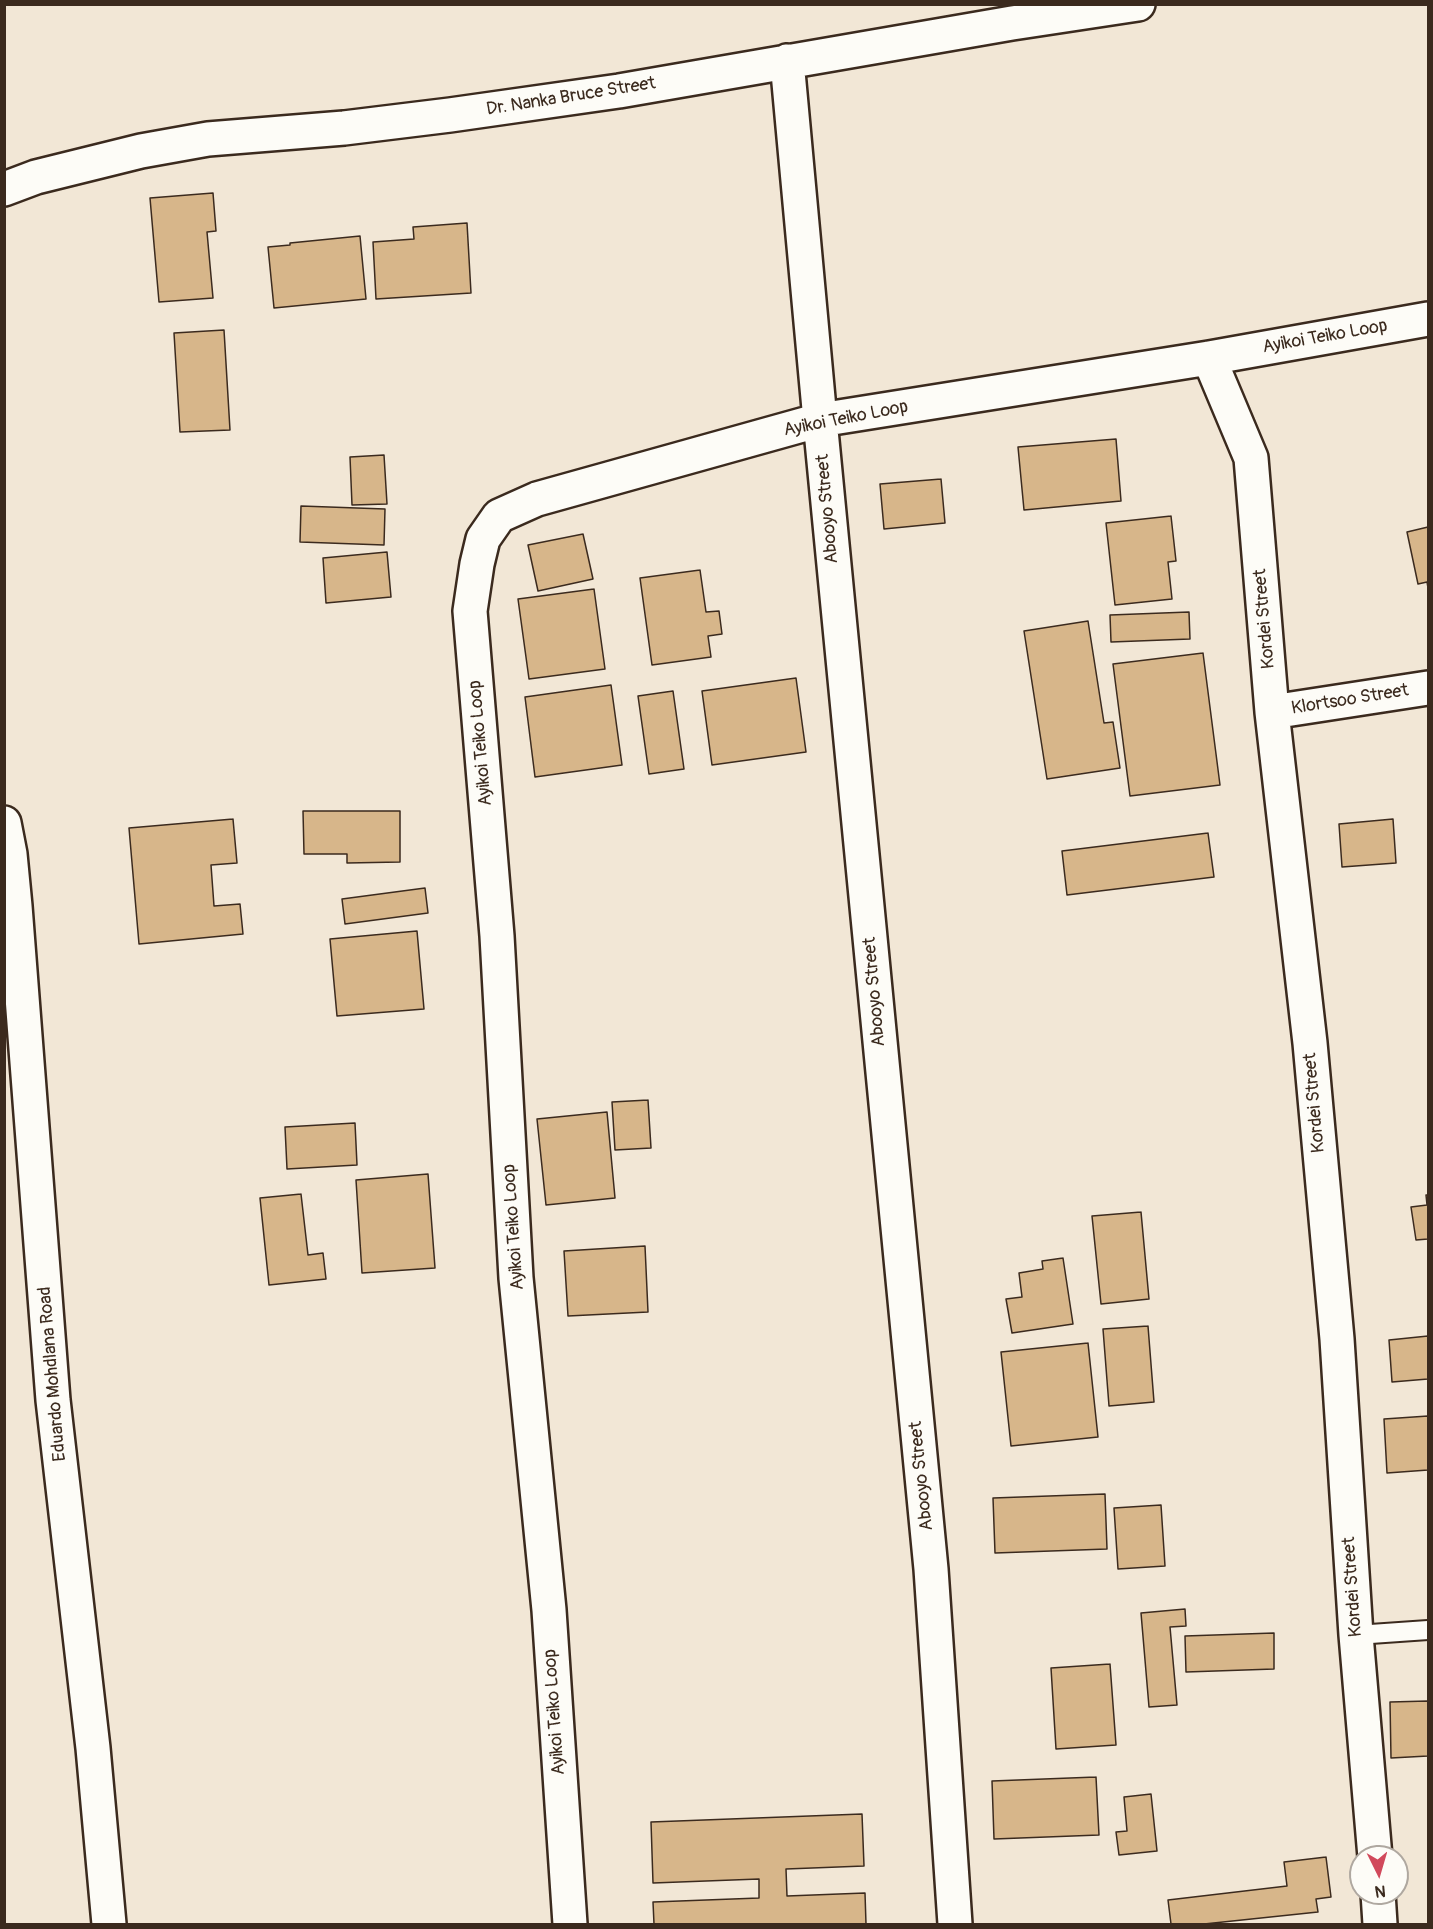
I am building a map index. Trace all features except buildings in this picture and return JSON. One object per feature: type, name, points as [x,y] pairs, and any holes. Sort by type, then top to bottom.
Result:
[{"type":"street","name":"Dr. Nanka Bruce Street","points":[[4,189],[36,177],[141,151],[208,139],[344,128],[619,91],[1012,23],[1138,4]]},
{"type":"street","name":"Abooyo Street","points":[[787,61],[931,1569],[955,1924]]},
{"type":"street","name":"Ayikoi Teiko Loop","points":[[570,1924],[549,1610],[516,1278],[497,936],[470,611],[483,539],[499,516],[537,499],[820,420],[1209,358],[1428,319]]},
{"type":"street","name":"Kordei Street","points":[[1209,358],[1251,458],[1272,712],[1310,1043],[1335,1316],[1356,1635],[1374,1845]]},
{"type":"street","name":"Klortsoo Street","points":[[1272,712],[1428,688]]},
{"type":"street","name":"Eduardo Mohdlana Road","points":[[4,823],[10,854],[15,906],[53,1401],[93,1748],[109,1924]]},
{"type":"street","points":[[1379,1905],[1380,1924]]},
{"type":"lane","points":[[1356,1635],[1428,1630]]}]
